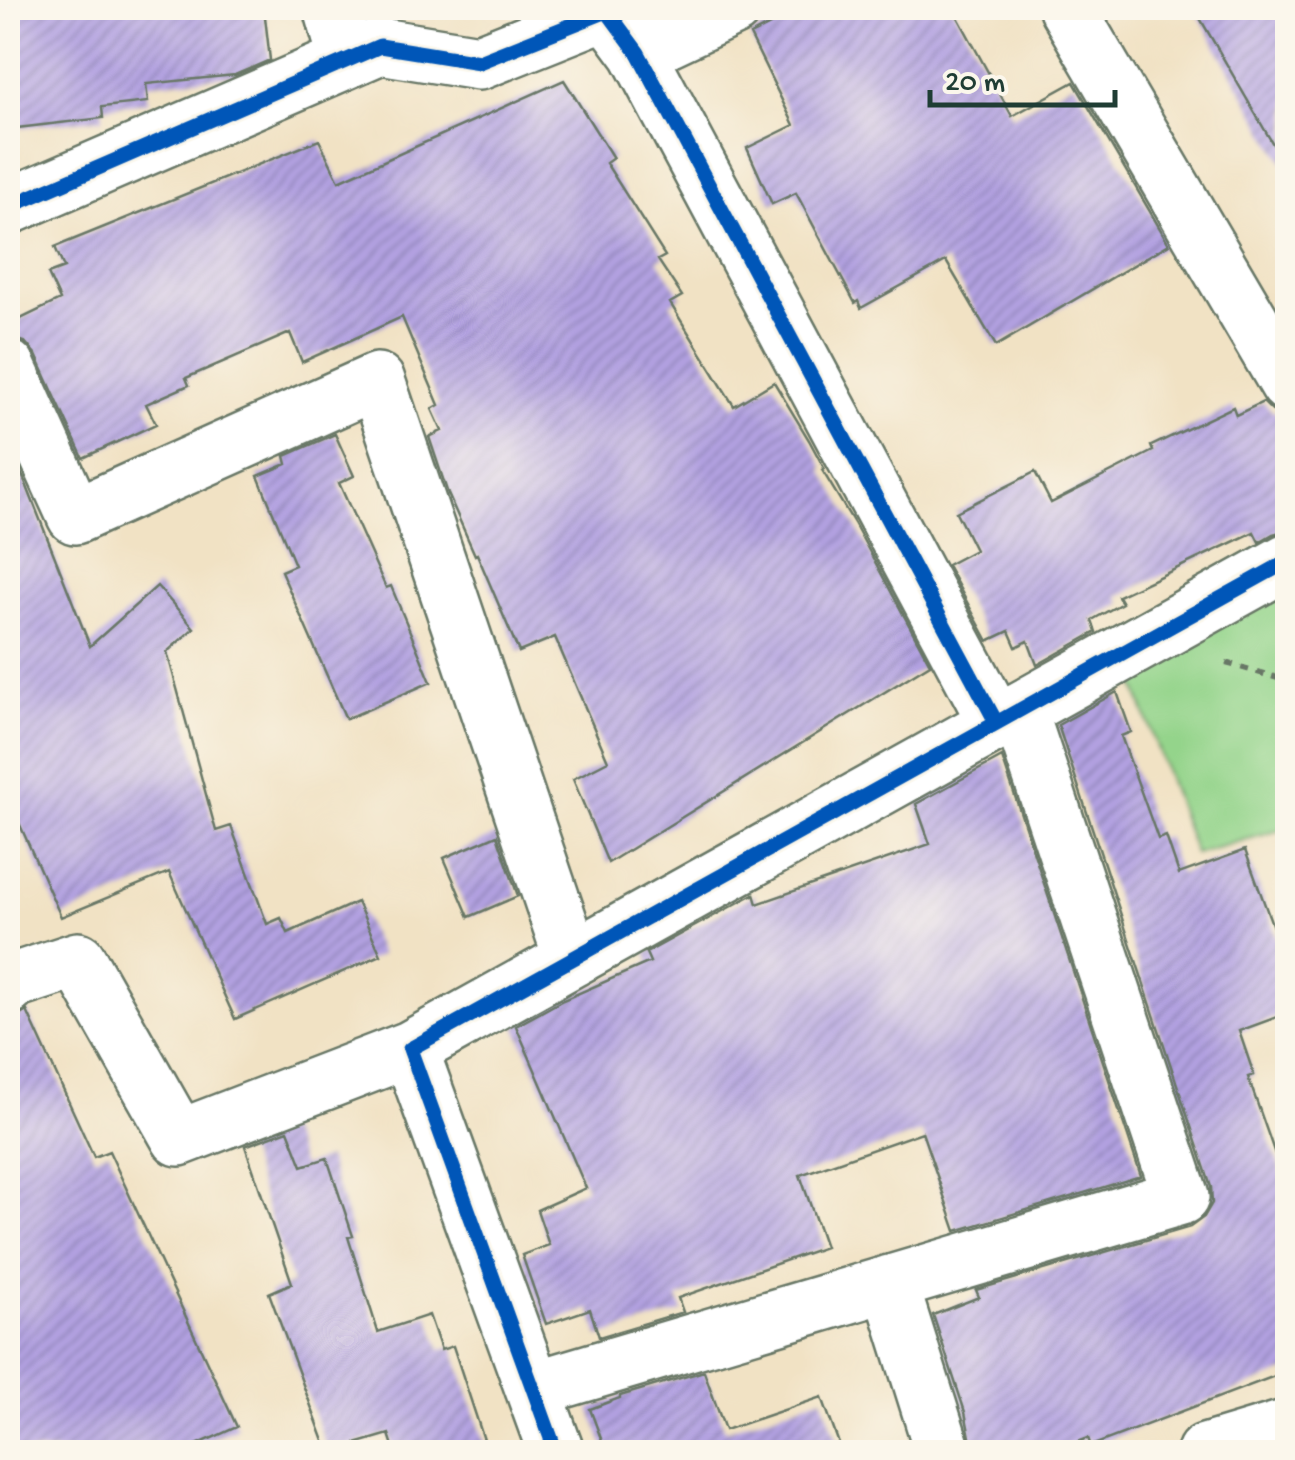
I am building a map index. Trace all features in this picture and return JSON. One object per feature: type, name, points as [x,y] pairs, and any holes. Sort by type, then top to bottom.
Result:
[{"type":"street","points":[[332,8],[347,60]]},
{"type":"street","points":[[638,54],[733,8]]},
{"type":"street","points":[[1067,8],[1288,384]]},
{"type":"street","points":[[8,207],[380,46],[479,62],[607,11],[638,54],[1007,716],[1181,1197],[533,1389]]},
{"type":"street","points":[[8,368],[76,516],[377,381],[572,959]]},
{"type":"street","points":[[8,986],[78,960],[179,1138],[410,1049],[1288,561]]},
{"type":"street","points":[[410,1049],[556,1452]]},
{"type":"street","points":[[890,1283],[943,1452]]},
{"type":"street","points":[[1205,1452],[1288,1427]]},
{"type":"green space","points":[[1287,582],[1287,828],[1195,854],[1128,665]]},
{"type":"building","points":[[8,8],[264,8],[270,60],[235,75],[146,84],[148,102],[102,107],[103,118],[8,129]]},
{"type":"building","points":[[804,8],[953,8],[1012,116],[1074,82],[1169,244],[996,346],[946,261],[861,308],[796,193],[772,204],[747,148],[794,125],[750,35]]},
{"type":"building","points":[[1194,8],[1288,8],[1288,170]]},
{"type":"building","points":[[564,80],[613,158],[606,163],[665,256],[658,260],[682,296],[670,303],[734,406],[774,382],[930,664],[608,863],[573,779],[608,761],[555,637],[519,652],[448,494],[429,437],[442,431],[432,409],[439,405],[402,317],[302,362],[290,333],[186,378],[189,385],[146,404],[156,424],[83,458],[36,355],[25,342],[8,337],[8,325],[60,300],[48,274],[64,268],[55,247],[319,140],[339,181]]},
{"type":"building","points":[[1263,402],[1278,413],[1288,431],[1288,530],[1259,542],[1254,532],[1118,596],[1122,603],[1092,620],[1096,632],[1037,665],[1028,641],[1016,647],[1009,631],[988,641],[947,565],[975,550],[956,512],[1035,472],[1051,503],[1153,451],[1151,446],[1233,407],[1236,415]]},
{"type":"building","points":[[335,434],[354,476],[339,483],[386,588],[391,586],[431,682],[346,719],[281,571],[295,565],[258,476],[287,464],[285,456]]},
{"type":"building","points":[[8,443],[90,646],[157,586],[194,628],[167,652],[216,831],[231,826],[267,924],[281,918],[288,933],[357,902],[381,955],[235,1019],[169,872],[61,917],[8,798]]},
{"type":"building","points":[[1117,692],[1131,732],[1121,736],[1158,839],[1166,836],[1179,874],[1245,850],[1288,968],[1288,1013],[1239,1031],[1254,1075],[1248,1077],[1288,1191],[1288,1371],[1091,1446],[1088,1438],[1051,1452],[973,1452],[965,1412],[933,1315],[979,1297],[976,1290],[1190,1227],[1204,1217],[1212,1203],[1211,1187],[1058,725]]},
{"type":"building","points":[[1002,757],[1141,1176],[956,1231],[922,1132],[800,1175],[825,1247],[678,1298],[683,1312],[599,1337],[590,1309],[546,1324],[522,1255],[549,1245],[537,1210],[586,1188],[516,1026],[563,1000],[650,962],[646,953],[754,894],[757,904],[930,844],[916,804]]},
{"type":"building","points":[[497,835],[518,896],[469,917],[444,858]]},
{"type":"building","points":[[27,1011],[94,1157],[109,1151],[237,1427],[181,1452],[8,1452],[8,1017]]},
{"type":"building","points":[[288,1130],[302,1166],[327,1158],[353,1236],[348,1237],[378,1332],[429,1315],[441,1350],[453,1346],[488,1452],[395,1452],[389,1434],[328,1452],[269,1293],[292,1283],[245,1146]]},
{"type":"building","points":[[704,1371],[725,1430],[822,1397],[842,1452],[606,1452],[590,1409]]},
{"type":"cycle path","points":[[8,207],[380,46],[479,62],[607,11],[638,53],[996,722]]},
{"type":"cycle path","points":[[556,1452],[410,1049],[1288,561]]}]
